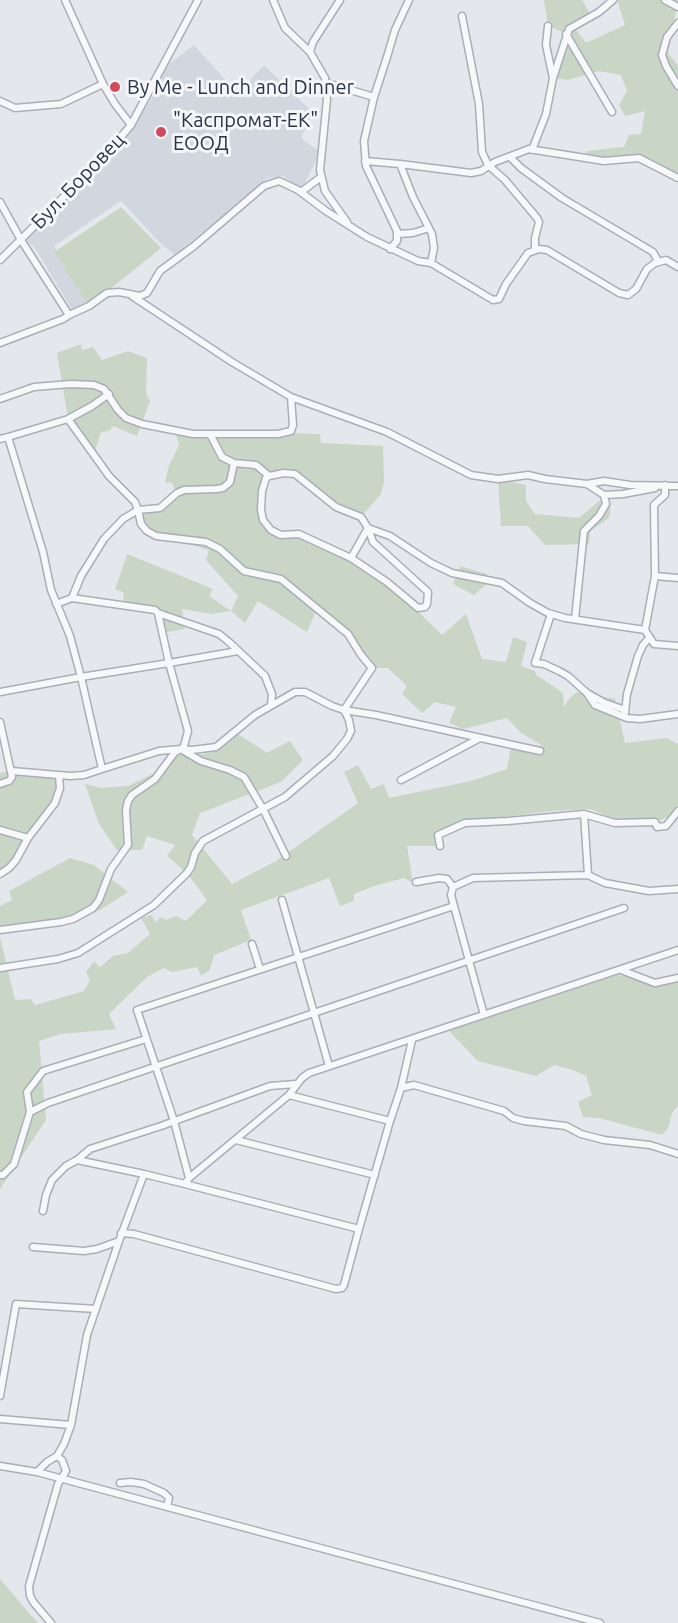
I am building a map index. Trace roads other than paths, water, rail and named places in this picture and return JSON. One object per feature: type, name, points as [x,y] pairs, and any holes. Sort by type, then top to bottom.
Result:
[{"type":"street","points":[[64,0],[103,84],[131,125]]},
{"type":"street","name":"Бул. Боровец","points":[[0,260],[104,158],[131,125],[198,0]]},
{"type":"street","points":[[273,0],[288,32],[294,34],[310,52],[321,68],[327,83],[320,157],[321,177],[328,196],[349,225]]},
{"type":"street","points":[[310,52],[313,42],[340,0]]},
{"type":"street","points":[[390,249],[397,241],[398,234],[365,161],[364,141],[374,97],[395,30],[409,0]]},
{"type":"street","points":[[532,150],[546,114],[553,78],[566,34],[572,26],[599,12],[614,0]]},
{"type":"street","points":[[665,0],[678,7]]},
{"type":"street","points":[[462,16],[479,104],[481,143],[485,160],[537,218],[539,222],[535,250]]},
{"type":"street","points":[[678,23],[667,37],[662,55],[678,86]]},
{"type":"street","points":[[548,26],[546,45],[553,78]]},
{"type":"street","points":[[566,34],[612,112]]},
{"type":"street","points":[[327,83],[374,97]]},
{"type":"street","points":[[0,101],[15,108],[61,104],[103,84]]},
{"type":"street","points":[[365,161],[466,174],[475,173],[490,167],[495,162],[529,149],[604,161],[639,158],[678,178]]},
{"type":"street","points":[[510,157],[521,168],[562,198],[653,252],[658,261]]},
{"type":"street","points":[[400,164],[429,228],[434,244],[431,263]]},
{"type":"street","points":[[301,192],[321,177]]},
{"type":"street","points":[[132,296],[147,293],[160,271],[194,246],[264,186],[279,181],[301,192],[326,211],[390,249],[418,261],[431,263],[488,299],[496,300],[500,297],[506,284],[528,253],[535,250],[547,250],[620,293],[628,295],[636,289],[647,270],[658,261],[666,261],[678,267]]},
{"type":"street","points":[[0,202],[21,240],[69,315]]},
{"type":"street","points":[[398,234],[405,235],[429,228]]},
{"type":"street","points":[[0,343],[63,319],[89,306],[107,293],[118,292],[132,296],[232,362],[291,397],[387,432],[471,476],[498,479],[528,475],[587,484],[604,481],[630,485],[678,486]]},
{"type":"street","points":[[0,399],[34,387],[62,384],[94,385],[104,389],[118,410],[132,420],[193,434],[210,434],[288,433],[293,425],[291,397]]},
{"type":"street","points":[[0,439],[68,419],[109,394]]},
{"type":"street","points":[[68,419],[116,484],[135,502],[141,524],[150,533],[164,538],[187,538],[206,542],[220,549],[243,571],[281,579],[348,634],[372,668],[344,710]]},
{"type":"street","points":[[210,434],[222,457],[234,463],[256,465],[269,476]]},
{"type":"street","points":[[8,437],[43,552],[51,590],[72,642],[102,769]]},
{"type":"street","points":[[72,598],[81,576],[104,539],[123,519],[138,510],[160,508],[184,490],[223,488],[230,482],[234,463]]},
{"type":"street","points":[[284,473],[295,474],[336,507],[361,517],[368,528],[373,542],[425,588],[429,596],[425,607],[418,608],[387,582],[351,558],[299,534],[281,535],[271,530],[263,520],[261,510],[262,491],[266,478],[284,473]]},
{"type":"street","points":[[587,484],[604,495],[639,492],[661,485]]},
{"type":"street","points":[[661,485],[665,495],[654,505],[655,576],[645,630],[649,639],[658,645],[678,646]]},
{"type":"street","points":[[575,619],[583,536],[586,528],[604,508],[606,504],[604,495]]},
{"type":"street","points":[[351,558],[368,528]]},
{"type":"street","points":[[368,528],[390,536],[431,563],[452,573],[502,583],[530,603],[551,614],[645,630]]},
{"type":"street","points":[[655,576],[678,578]]},
{"type":"street","points":[[56,604],[72,598],[147,607],[219,634],[265,676],[272,694],[271,705]]},
{"type":"street","points":[[0,930],[61,922],[84,914],[93,908],[99,900],[111,869],[128,845],[126,818],[128,801],[132,795],[155,779],[171,756],[186,742],[188,731],[158,613]]},
{"type":"street","points":[[551,614],[535,663],[544,664],[568,676],[587,693],[604,703],[625,710]]},
{"type":"street","points":[[632,720],[627,717],[625,710],[627,694],[638,656],[649,639]]},
{"type":"street","points":[[0,692],[238,651]]},
{"type":"street","points":[[12,771],[59,776],[84,775],[159,751],[216,747],[255,715],[300,691],[344,710],[540,751]]},
{"type":"street","points":[[587,693],[595,705],[603,710],[632,720],[678,714]]},
{"type":"street","points":[[0,968],[58,959],[78,953],[162,898],[188,873],[195,853],[203,841],[295,789],[333,756],[351,731],[344,710]]},
{"type":"street","points":[[0,722],[12,771],[9,781],[0,784]]},
{"type":"street","points":[[401,780],[478,738]]},
{"type":"street","points":[[181,748],[193,757],[244,777],[263,808],[286,856]]},
{"type":"street","points":[[0,874],[16,860],[27,838],[46,817],[59,795],[59,776]]},
{"type":"street","points":[[440,846],[438,835],[465,822],[508,821],[584,814],[615,823],[655,822],[657,827],[666,826],[678,811]]},
{"type":"street","points":[[584,814],[588,875]]},
{"type":"street","points":[[0,830],[27,838]]},
{"type":"street","points":[[453,887],[474,878],[588,875],[605,883],[649,891],[678,889]]},
{"type":"street","points":[[416,882],[447,879],[453,887]]},
{"type":"street","points":[[453,887],[451,895],[484,1015]]},
{"type":"street","points":[[282,900],[330,1066]]},
{"type":"street","points":[[187,1181],[174,1121],[138,1010],[454,906]]},
{"type":"street","points":[[30,1112],[72,1094],[624,908]]},
{"type":"street","points":[[252,944],[260,969]]},
{"type":"street","points":[[187,1181],[289,1095],[296,1084],[309,1073],[678,950]]},
{"type":"street","points":[[621,970],[655,983],[678,978]]},
{"type":"street","points":[[0,1175],[3,1175],[14,1164],[30,1112],[27,1092],[43,1071],[146,1039]]},
{"type":"street","points":[[122,1233],[134,1234],[336,1289],[342,1288],[401,1088],[412,1040]]},
{"type":"street","points":[[43,1211],[52,1180],[66,1166],[90,1149],[270,1086],[296,1084]]},
{"type":"street","points":[[401,1088],[414,1085],[504,1111],[513,1118],[524,1121],[566,1126],[581,1134],[604,1140],[650,1145],[678,1154]]},
{"type":"street","points":[[289,1095],[390,1121]]},
{"type":"street","points":[[236,1140],[375,1175]]},
{"type":"street","points":[[77,1160],[187,1181],[359,1229]]},
{"type":"street","points":[[37,1472],[57,1456],[71,1425],[87,1335],[144,1174]]},
{"type":"street","points":[[33,1247],[84,1251],[119,1241]]},
{"type":"street","points":[[0,1396],[16,1304],[96,1309]]},
{"type":"street","points":[[0,1419],[71,1425]]},
{"type":"street","points":[[51,1623],[34,1603],[30,1596],[29,1586],[61,1479],[66,1471],[66,1467],[57,1456]]},
{"type":"street","points":[[0,1466],[37,1472],[600,1623]]},
{"type":"street","points":[[120,1483],[144,1484],[164,1493],[169,1498],[167,1507]]},
{"type":"place","name":"By Me - Lunch and Dinner","points":[[115,87]]},
{"type":"place","name":"\"Каспромат-ЕК\" ЕООД","points":[[161,132]]}]
